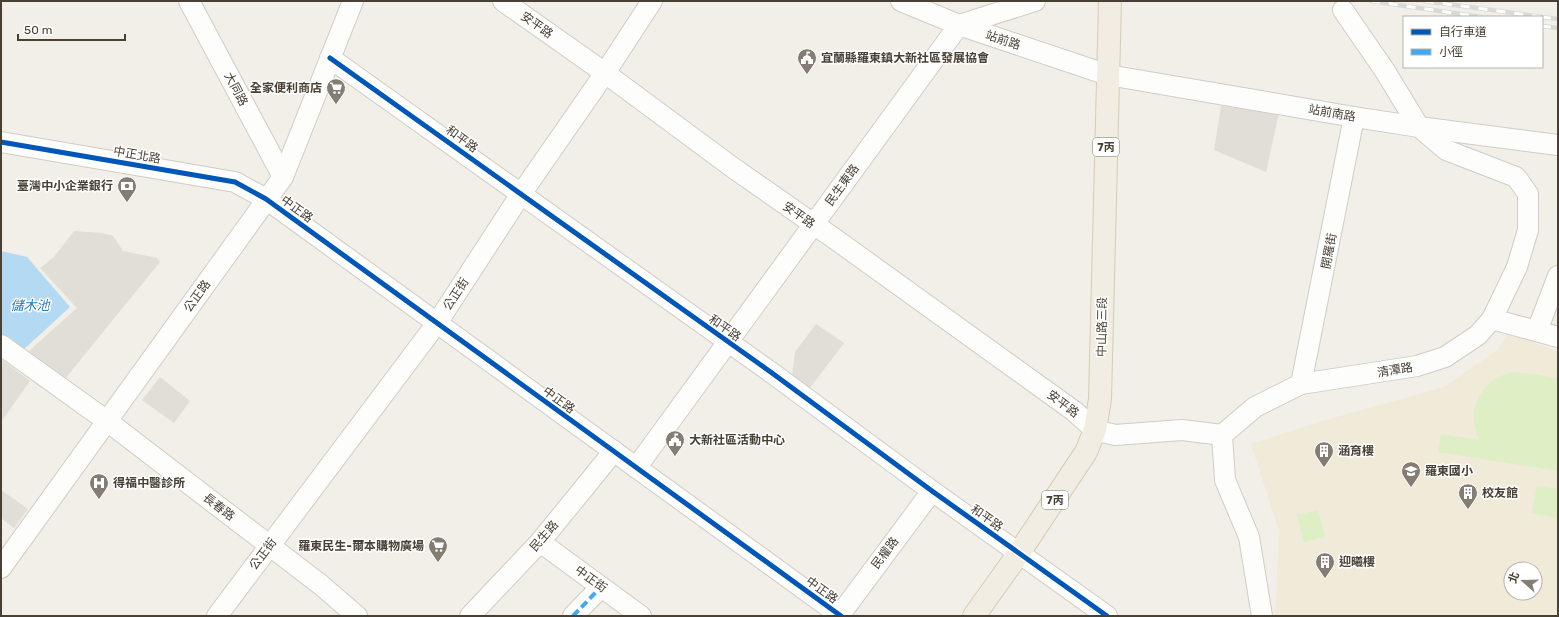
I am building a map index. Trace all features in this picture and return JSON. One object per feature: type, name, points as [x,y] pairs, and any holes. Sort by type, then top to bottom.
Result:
[{"type":"main road","name":"中山路三段","points":[[974,616],[1019,553],[1086,452],[1096,430],[1100,399],[1110,1]]},
{"type":"street","name":"大同路","points":[[189,1],[283,177]]},
{"type":"street","name":"公正路","points":[[1,568],[283,177],[353,1]]},
{"type":"street","name":"安平路","points":[[502,1],[605,73],[681,131],[1074,411],[1096,430]]},
{"type":"street","name":"公正街","points":[[217,616],[437,323],[521,194],[605,73],[652,1]]},
{"type":"street","name":"站前路","points":[[901,1],[959,25],[1108,75]]},
{"type":"street","points":[[959,25],[1035,1]]},
{"type":"street","points":[[1343,10],[1385,71],[1419,127]]},
{"type":"street","name":"民生東路","points":[[636,468],[959,25]]},
{"type":"street","name":"和平路","points":[[330,58],[772,373],[932,491],[1107,616]]},
{"type":"street","name":"站前南路","points":[[1108,75],[1354,117],[1558,145]]},
{"type":"street","name":"開羅街","points":[[1302,384],[1354,117]]},
{"type":"street","name":"清潭路","points":[[1222,435],[1255,407],[1302,384],[1384,372],[1423,364],[1445,357],[1478,335],[1492,320],[1517,267],[1528,230],[1528,194],[1516,177],[1446,150],[1419,127]]},
{"type":"street","name":"中正北路","points":[[1,142],[236,182],[266,199]]},
{"type":"street","name":"中正路","points":[[266,199],[839,616]]},
{"type":"street","points":[[1537,331],[1558,276]]},
{"type":"street","points":[[1492,320],[1558,336]]},
{"type":"street","name":"長春路","points":[[1,345],[107,421],[321,585],[357,616]]},
{"type":"street","points":[[1096,430],[1115,435],[1182,430],[1222,435],[1224,480],[1250,537],[1262,616]]},
{"type":"street","name":"民生路","points":[[470,616],[540,542],[614,451]]},
{"type":"street","name":"民權路","points":[[839,616],[932,491]]},
{"type":"street","name":"中正街","points":[[540,542],[641,616]]},
{"type":"street","points":[[573,616],[601,586]]},
{"type":"shaded area","points":[[1221,106],[1279,113],[1266,172],[1214,150]]},
{"type":"shaded area","points":[[74,231],[102,233],[113,236],[123,251],[157,258],[160,262],[64,380],[29,351],[77,308],[40,268],[54,257]]},
{"type":"shaded area","points":[[816,324],[844,343],[810,388],[792,377],[795,352]]},
{"type":"shaded area","name":"羅東國小","points":[[1508,334],[1558,351],[1558,616],[1275,616],[1279,531],[1251,444],[1322,421],[1444,387],[1497,350]]},
{"type":"shaded area","points":[[1,359],[30,381],[1,422]]},
{"type":"shaded area","points":[[160,377],[190,401],[174,423],[142,400]]},
{"type":"shaded area","points":[[1,490],[28,509],[14,528],[1,518]]},
{"type":"green space","points":[[1517,372],[1558,378],[1558,471],[1438,452],[1441,434],[1479,440],[1475,426],[1474,408],[1482,391],[1494,379]]},
{"type":"green space","points":[[1537,486],[1558,489],[1558,518],[1532,513]]},
{"type":"green space","points":[[1318,510],[1325,536],[1304,542],[1297,515]]},
{"type":"water","name":"儲木池","points":[[1,251],[27,257],[70,307],[22,351],[1,334]]},
{"type":"railway","points":[[1371,1],[1474,16]]},
{"type":"railway","points":[[1425,1],[1535,16]]},
{"type":"railway","points":[[1543,17],[1558,19]]},
{"type":"railway","points":[[1543,26],[1558,28]]},
{"type":"marked path","points":[[573,616],[601,587]]},
{"type":"cycle path","points":[[330,58],[772,373],[932,491],[1107,616]]},
{"type":"cycle path","points":[[1,142],[235,182],[266,199],[841,616]]},
{"type":"place","name":"宜蘭縣羅東鎮大新社區發展協會","points":[[807,75]]},
{"type":"place","name":"全家便利商店","points":[[336,105]]},
{"type":"place","name":"臺灣中小企業銀行","points":[[127,203]]},
{"type":"place","name":"大新社區活動中心","points":[[675,457]]},
{"type":"place","name":"涵育樓","points":[[1324,468]]},
{"type":"place","name":"羅東國小","points":[[1411,488]]},
{"type":"place","name":"得福中醫診所","points":[[99,500]]},
{"type":"place","name":"校友館","points":[[1468,510]]},
{"type":"place","name":"羅東民生-爾本購物廣場","points":[[438,563]]},
{"type":"place","name":"迎曦樓","points":[[1325,579]]}]
